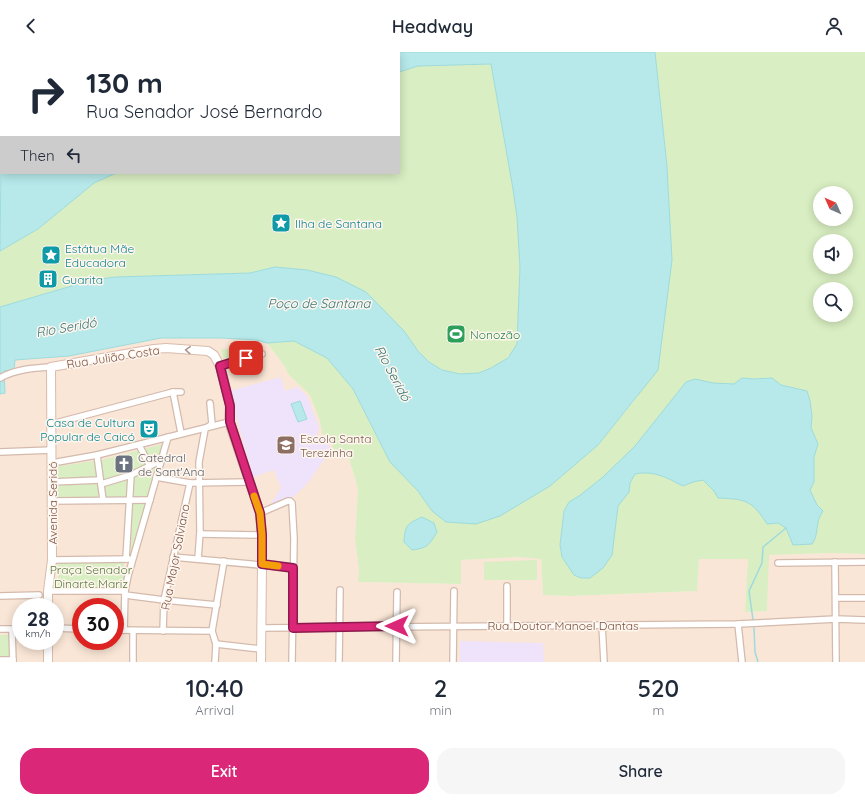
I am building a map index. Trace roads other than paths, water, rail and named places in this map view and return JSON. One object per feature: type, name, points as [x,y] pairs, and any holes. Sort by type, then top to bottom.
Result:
[{"type":"main road","name":"Rua Julião Costa","points":[[51,367],[139,351],[166,348],[208,351],[214,355],[220,366]]},
{"type":"main road","points":[[220,366],[230,406],[230,422],[260,513],[262,535],[261,662]]},
{"type":"main road","name":"Avenida Seridó","points":[[48,598],[52,560],[53,423],[51,367]]},
{"type":"main road","points":[[48,650],[48,662]]},
{"type":"street","points":[[220,366],[262,354]]},
{"type":"street","points":[[0,378],[30,368],[51,367]]},
{"type":"street","points":[[173,392],[181,433]]},
{"type":"street","points":[[53,423],[173,392],[181,392]]},
{"type":"street","points":[[198,559],[200,534],[199,462],[205,429],[212,424],[210,403]]},
{"type":"street","points":[[52,464],[97,455],[230,422]]},
{"type":"street","points":[[168,437],[133,559],[125,593],[124,630],[212,631]]},
{"type":"street","points":[[139,445],[150,466]]},
{"type":"street","points":[[0,452],[52,450]]},
{"type":"street","points":[[97,455],[103,500]]},
{"type":"street","points":[[52,482],[101,482],[131,475],[162,460]]},
{"type":"street","points":[[126,559],[131,475]]},
{"type":"street","points":[[156,477],[190,483],[249,482]]},
{"type":"street","name":"Rua Major Salviano","points":[[163,631],[164,600],[190,483]]},
{"type":"street","points":[[52,501],[150,500]]},
{"type":"street","points":[[260,513],[290,500],[293,505],[292,662]]},
{"type":"street","points":[[200,534],[262,535]]},
{"type":"street","points":[[173,557],[293,568]]},
{"type":"street","points":[[52,560],[133,559]]},
{"type":"street","points":[[215,662],[216,644],[212,631],[224,561]]},
{"type":"street","points":[[835,562],[836,662]]},
{"type":"street","points":[[778,563],[865,562]]},
{"type":"street","points":[[507,586],[507,625]]},
{"type":"street","points":[[339,662],[340,590]]},
{"type":"street","points":[[48,591],[125,593],[164,600],[217,605]]},
{"type":"street","points":[[453,662],[454,591]]},
{"type":"street","points":[[396,662],[397,592]]},
{"type":"street","points":[[0,596],[39,595]]},
{"type":"street","points":[[836,598],[865,598]]},
{"type":"street","name":"Rua Doutor Manoel Dantas","points":[[261,628],[738,624],[865,620]]},
{"type":"street","points":[[602,624],[604,662]]},
{"type":"street","points":[[738,624],[742,662]]},
{"type":"street","points":[[0,629],[12,630]]},
{"type":"street","points":[[133,631],[133,662]]},
{"type":"street","points":[[216,644],[261,649]]},
{"type":"street","points":[[0,660],[13,661],[13,650]]},
{"type":"water","points":[[400,52],[655,52],[667,167],[672,260],[658,370],[598,445],[550,486],[500,516],[476,524],[446,522],[432,511],[418,491],[390,462],[353,389],[327,358],[294,341],[267,343],[256,340],[222,338],[161,338],[69,356],[15,360],[14,370],[4,371],[5,393],[0,394],[0,307],[92,280],[116,277],[250,273],[275,267],[307,270],[336,277],[366,292],[404,331],[418,351],[429,362],[442,370],[460,374],[479,373],[508,358],[517,344],[520,267],[517,217],[513,189],[491,64],[418,66],[400,72]]},
{"type":"water","points":[[1,174],[114,174],[94,183],[38,229],[0,251]]},
{"type":"water","points":[[742,378],[772,378],[781,385],[807,391],[812,416],[811,428],[818,444],[814,457],[814,482],[810,490],[817,505],[823,511],[820,515],[816,536],[812,544],[793,545],[786,528],[778,523],[767,524],[757,510],[747,502],[735,499],[718,498],[714,491],[703,480],[683,486],[654,474],[642,473],[635,474],[630,483],[629,492],[618,506],[612,555],[603,568],[590,578],[581,578],[574,575],[562,557],[560,545],[564,511],[569,502],[603,477],[635,446],[686,382],[695,379],[713,383],[734,384]]},
{"type":"water","points":[[300,401],[307,419],[298,422],[291,404]]},
{"type":"water","points":[[422,517],[434,523],[437,532],[428,545],[412,550],[404,542],[406,528],[413,521]]},
{"type":"waterway","points":[[753,620],[749,591],[762,563],[763,547],[786,528]]},
{"type":"waterway","points":[[754,628],[755,652],[758,662]]},
{"type":"place","name":"Ilha de Santana","points":[[281,223]]},
{"type":"place","name":"Estátua Mãe Educadora","points":[[51,255]]},
{"type":"place","name":"Guarita","points":[[48,279]]},
{"type":"place","name":"Nonozão","points":[[456,334]]},
{"type":"place","name":"Casa de Cultura Popular de Caicó","points":[[149,429]]},
{"type":"place","name":"Escola Santa Terezinha","points":[[286,445]]},
{"type":"place","name":"Catedral de Sant'Ana","points":[[124,464]]},
{"type":"water label","name":"Poço de Santana","points":[[319,303]]},
{"type":"water label","name":"Rio Seridó","points":[[66,327]]},
{"type":"water label","name":"Rio Seridó","points":[[393,373]]},
{"type":"park label","name":"Praça Senador Dinarte Mariz","points":[[91,576]]}]
